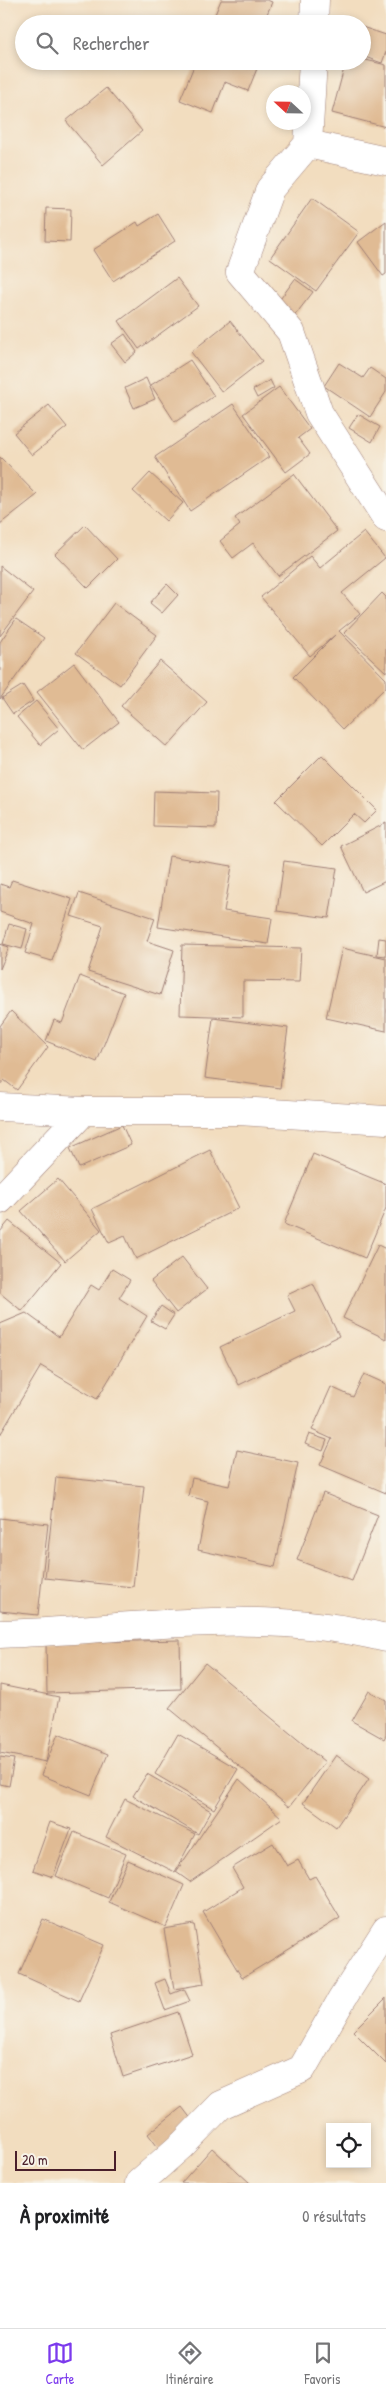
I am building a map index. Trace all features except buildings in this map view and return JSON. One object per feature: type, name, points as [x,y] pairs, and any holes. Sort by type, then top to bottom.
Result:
[{"type":"street","points":[[314,15],[315,0]]},
{"type":"street","points":[[312,70],[308,144],[270,189],[240,272],[291,332],[319,413],[386,518]]},
{"type":"street","points":[[308,144],[386,161]]},
{"type":"street","points":[[0,1107],[84,1111],[238,1111],[386,1120]]},
{"type":"street","points":[[0,1200],[84,1111]]},
{"type":"street","points":[[0,1634],[253,1620],[352,1630],[386,1638]]},
{"type":"street","points":[[139,2183],[182,2145],[222,2105],[302,2069],[342,1998],[386,1930]]}]
